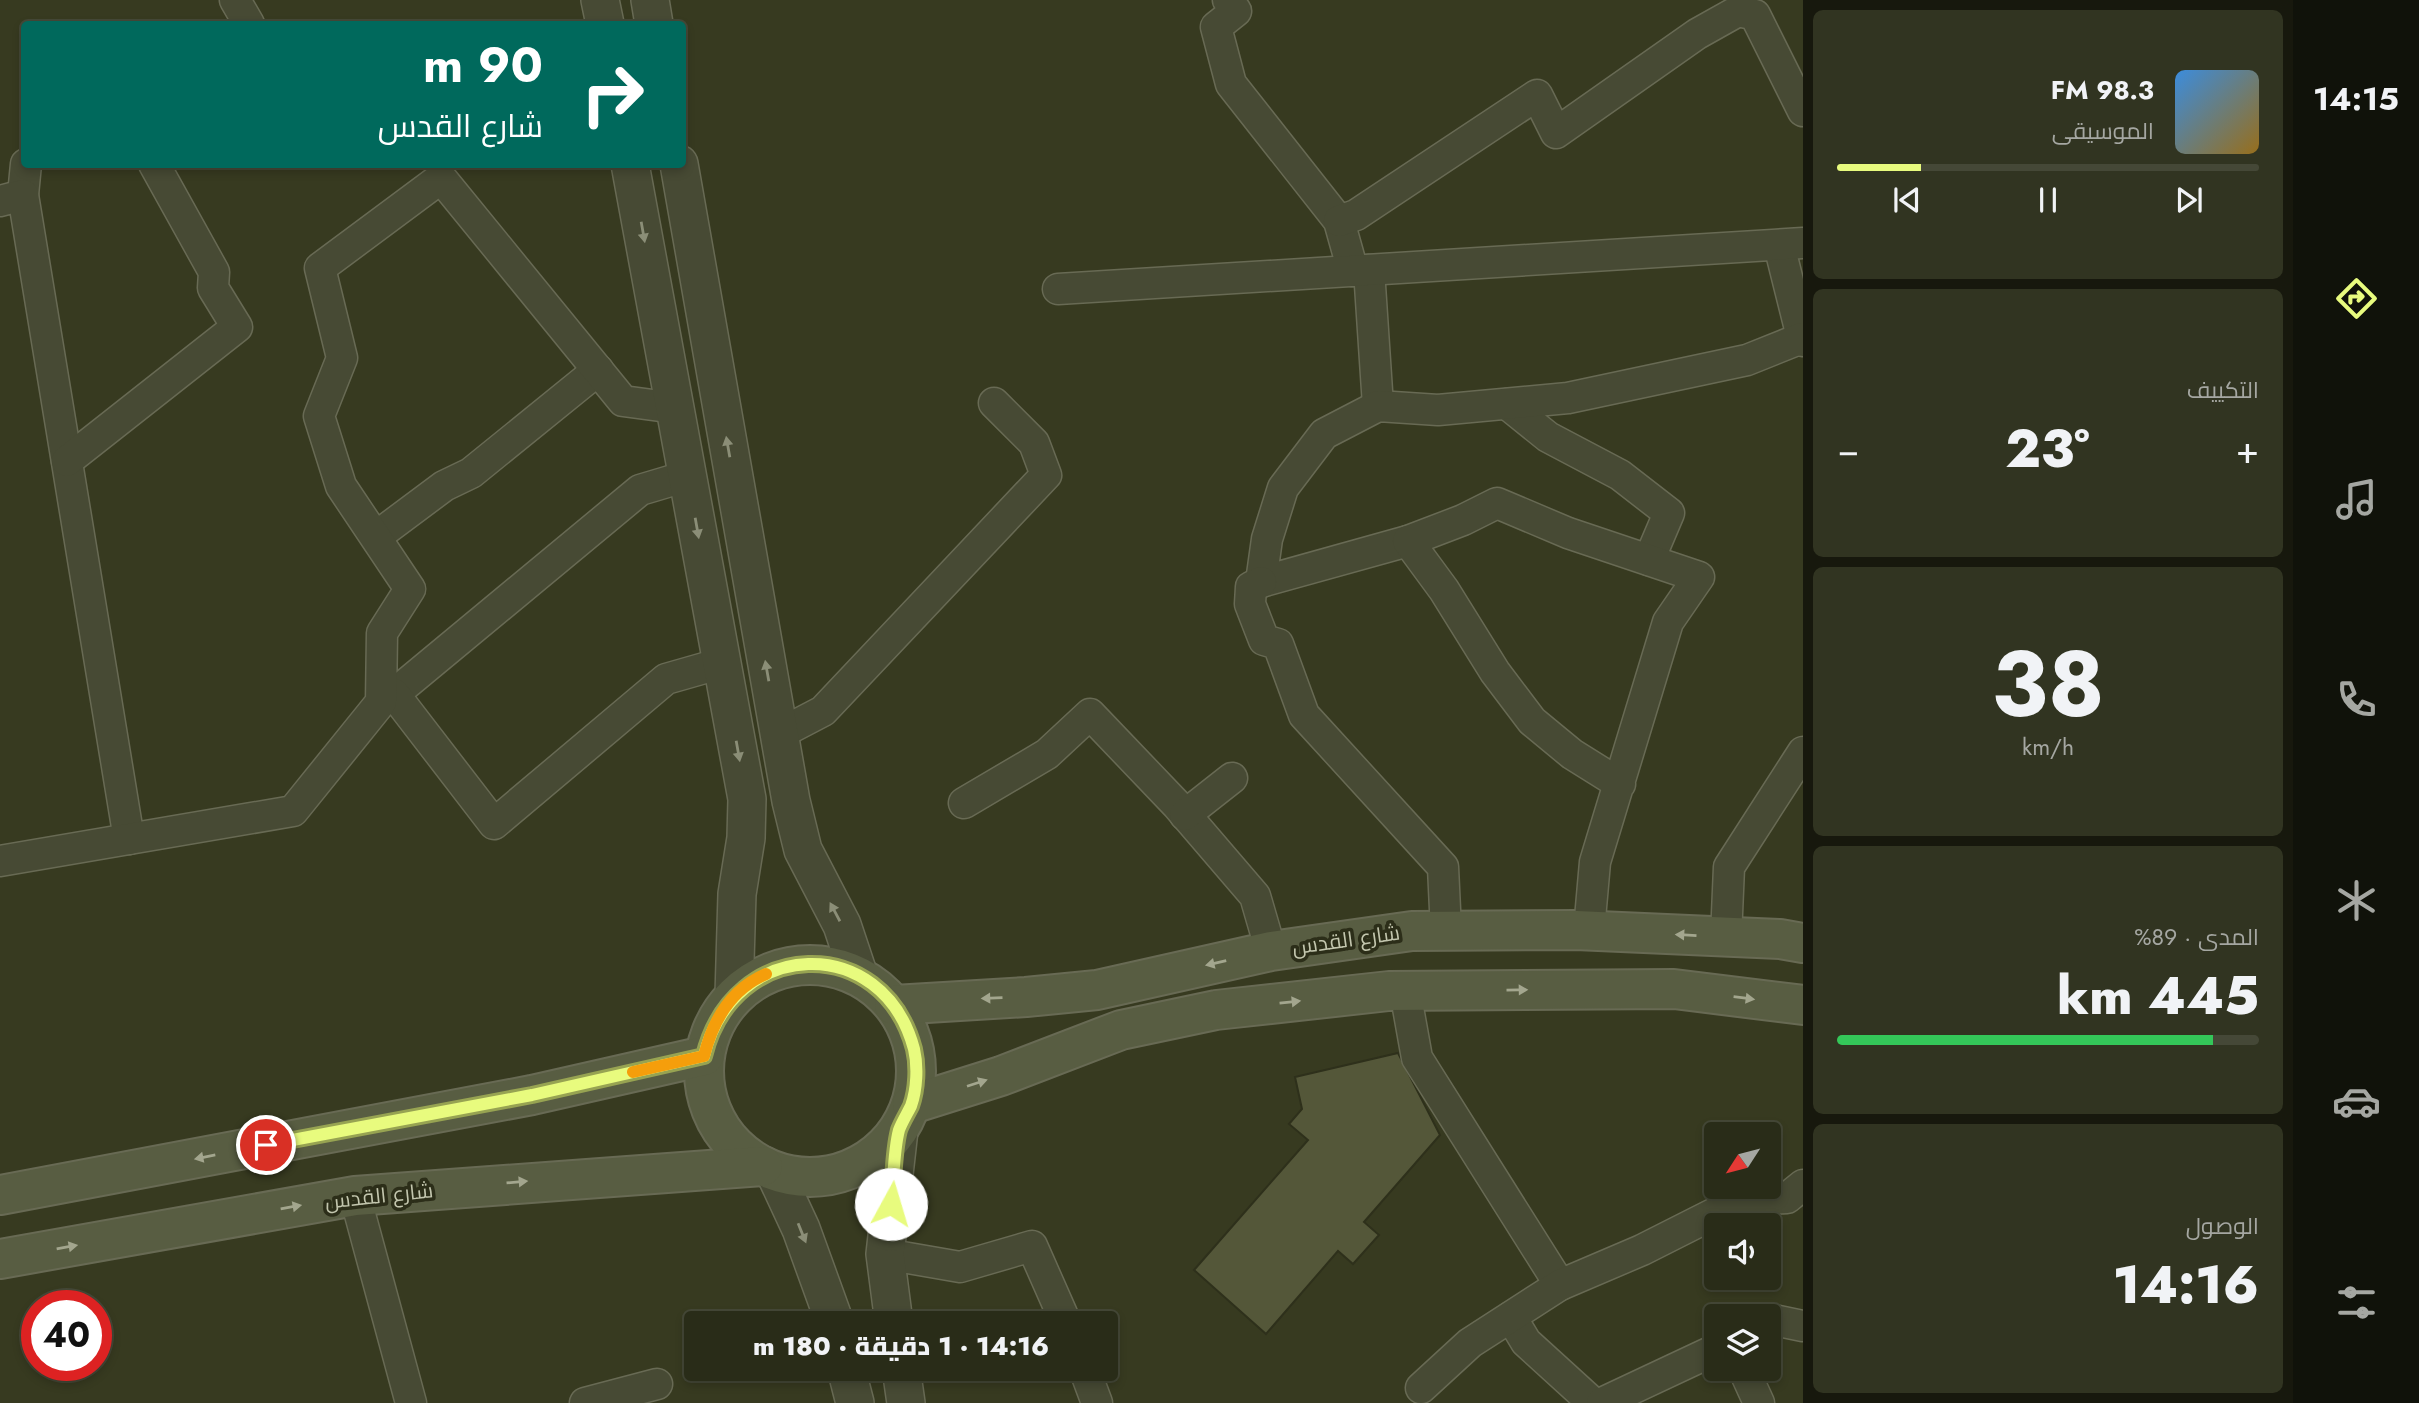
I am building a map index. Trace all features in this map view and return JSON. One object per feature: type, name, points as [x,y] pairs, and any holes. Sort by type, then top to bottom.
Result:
[{"type":"main road","name":"شارع القدس","points":[[894,1005],[1026,998],[1097,990],[1271,951],[1412,931],[1589,930],[1803,943]]},
{"type":"main road","points":[[793,966],[833,967],[859,976],[894,1005],[908,1027],[915,1052],[916,1079],[905,1117],[880,1151],[848,1170],[830,1176],[801,1177],[768,1169],[741,1152],[717,1120],[704,1083],[704,1056],[710,1034],[734,995],[755,979],[793,966]]},
{"type":"main road","points":[[905,1117],[1001,1076],[1121,1030],[1216,1010],[1405,991],[1674,989],[1803,1005]]},
{"type":"main road","points":[[0,1195],[532,1095],[704,1056]]},
{"type":"main road","name":"شارع القدس","points":[[0,1259],[355,1196],[768,1169]]},
{"type":"street","points":[[235,0],[247,21]]},
{"type":"street","points":[[600,0],[604,21]]},
{"type":"street","points":[[650,0],[654,21]]},
{"type":"street","points":[[1228,0],[1236,11],[1216,26],[1231,84],[1339,221],[1361,270],[1378,406]]},
{"type":"street","points":[[1339,221],[1356,215],[1537,95],[1556,133],[1697,34],[1738,11],[1755,15],[1803,111]]},
{"type":"street","points":[[24,168],[12,198],[67,461],[129,839]]},
{"type":"street","points":[[67,461],[237,327],[213,288],[214,272],[156,168]]},
{"type":"street","points":[[631,168],[747,799],[746,838],[737,894],[734,995]]},
{"type":"street","points":[[680,168],[779,734],[803,850],[842,925],[859,976]]},
{"type":"street","points":[[675,408],[623,401],[441,178],[320,268],[342,358],[319,416],[341,486],[410,589],[382,633],[387,698],[494,824],[666,679],[722,663]]},
{"type":"street","points":[[1058,289],[1791,244],[1803,339],[1747,360],[1660,381],[1568,398],[1437,410],[1378,406],[1324,434],[1283,488],[1267,539],[1261,582]]},
{"type":"street","points":[[377,536],[444,486],[471,473],[598,370]]},
{"type":"street","points":[[779,734],[823,711],[1046,475],[1034,443],[994,403]]},
{"type":"street","points":[[1507,404],[1548,437],[1620,474],[1669,513],[1649,560]]},
{"type":"street","points":[[0,861],[293,811],[387,698],[640,490],[687,476]]},
{"type":"street","points":[[1446,931],[1443,867],[1304,715],[1278,644],[1264,639],[1250,604],[1251,587],[1408,541],[1497,503],[1569,533],[1699,577],[1668,622],[1595,862],[1589,930]]},
{"type":"street","points":[[1408,541],[1444,590],[1494,672],[1532,721],[1572,754],[1620,784]]},
{"type":"street","points":[[964,803],[1047,754],[1090,714],[1185,815],[1255,895],[1271,951]]},
{"type":"street","points":[[1726,937],[1729,867],[1803,751]]},
{"type":"street","points":[[1185,815],[1232,778]]},
{"type":"street","points":[[1405,991],[1417,1058],[1560,1285]]},
{"type":"street","points":[[893,1311],[886,1254],[905,1117]]},
{"type":"street","points":[[768,1169],[801,1229],[831,1311]]},
{"type":"street","points":[[1420,1398],[1470,1343],[1560,1285],[1642,1250],[1741,1200],[1787,1198],[1803,1185]]},
{"type":"street","points":[[355,1196],[411,1403]]},
{"type":"street","points":[[886,1254],[960,1267],[1032,1246],[1061,1311]]},
{"type":"street","points":[[1511,1317],[1526,1342],[1594,1403]]},
{"type":"street","points":[[1781,1321],[1803,1326]]},
{"type":"street","points":[[1602,1403],[1704,1355]]},
{"type":"street","points":[[849,1381],[855,1403]]},
{"type":"street","points":[[903,1381],[906,1403]]},
{"type":"street","points":[[1089,1381],[1097,1403]]},
{"type":"street","points":[[1749,1381],[1759,1403]]},
{"type":"street","points":[[585,1403],[657,1384]]},
{"type":"building","points":[[1398,1053],[1440,1135],[1364,1222],[1379,1235],[1353,1264],[1338,1251],[1266,1334],[1194,1270],[1308,1140],[1289,1124],[1302,1109],[1295,1077]]},
{"type":"slow traffic","points":[[633,1072],[704,1056],[720,1013],[734,995],[766,974]]},
{"type":"route","points":[[266,1145],[532,1095],[704,1056],[720,1013],[734,995],[755,979],[780,968],[806,964],[833,967],[859,976],[872,984],[894,1005],[908,1027],[915,1052],[916,1079],[912,1104],[899,1130],[891,1204]]}]
